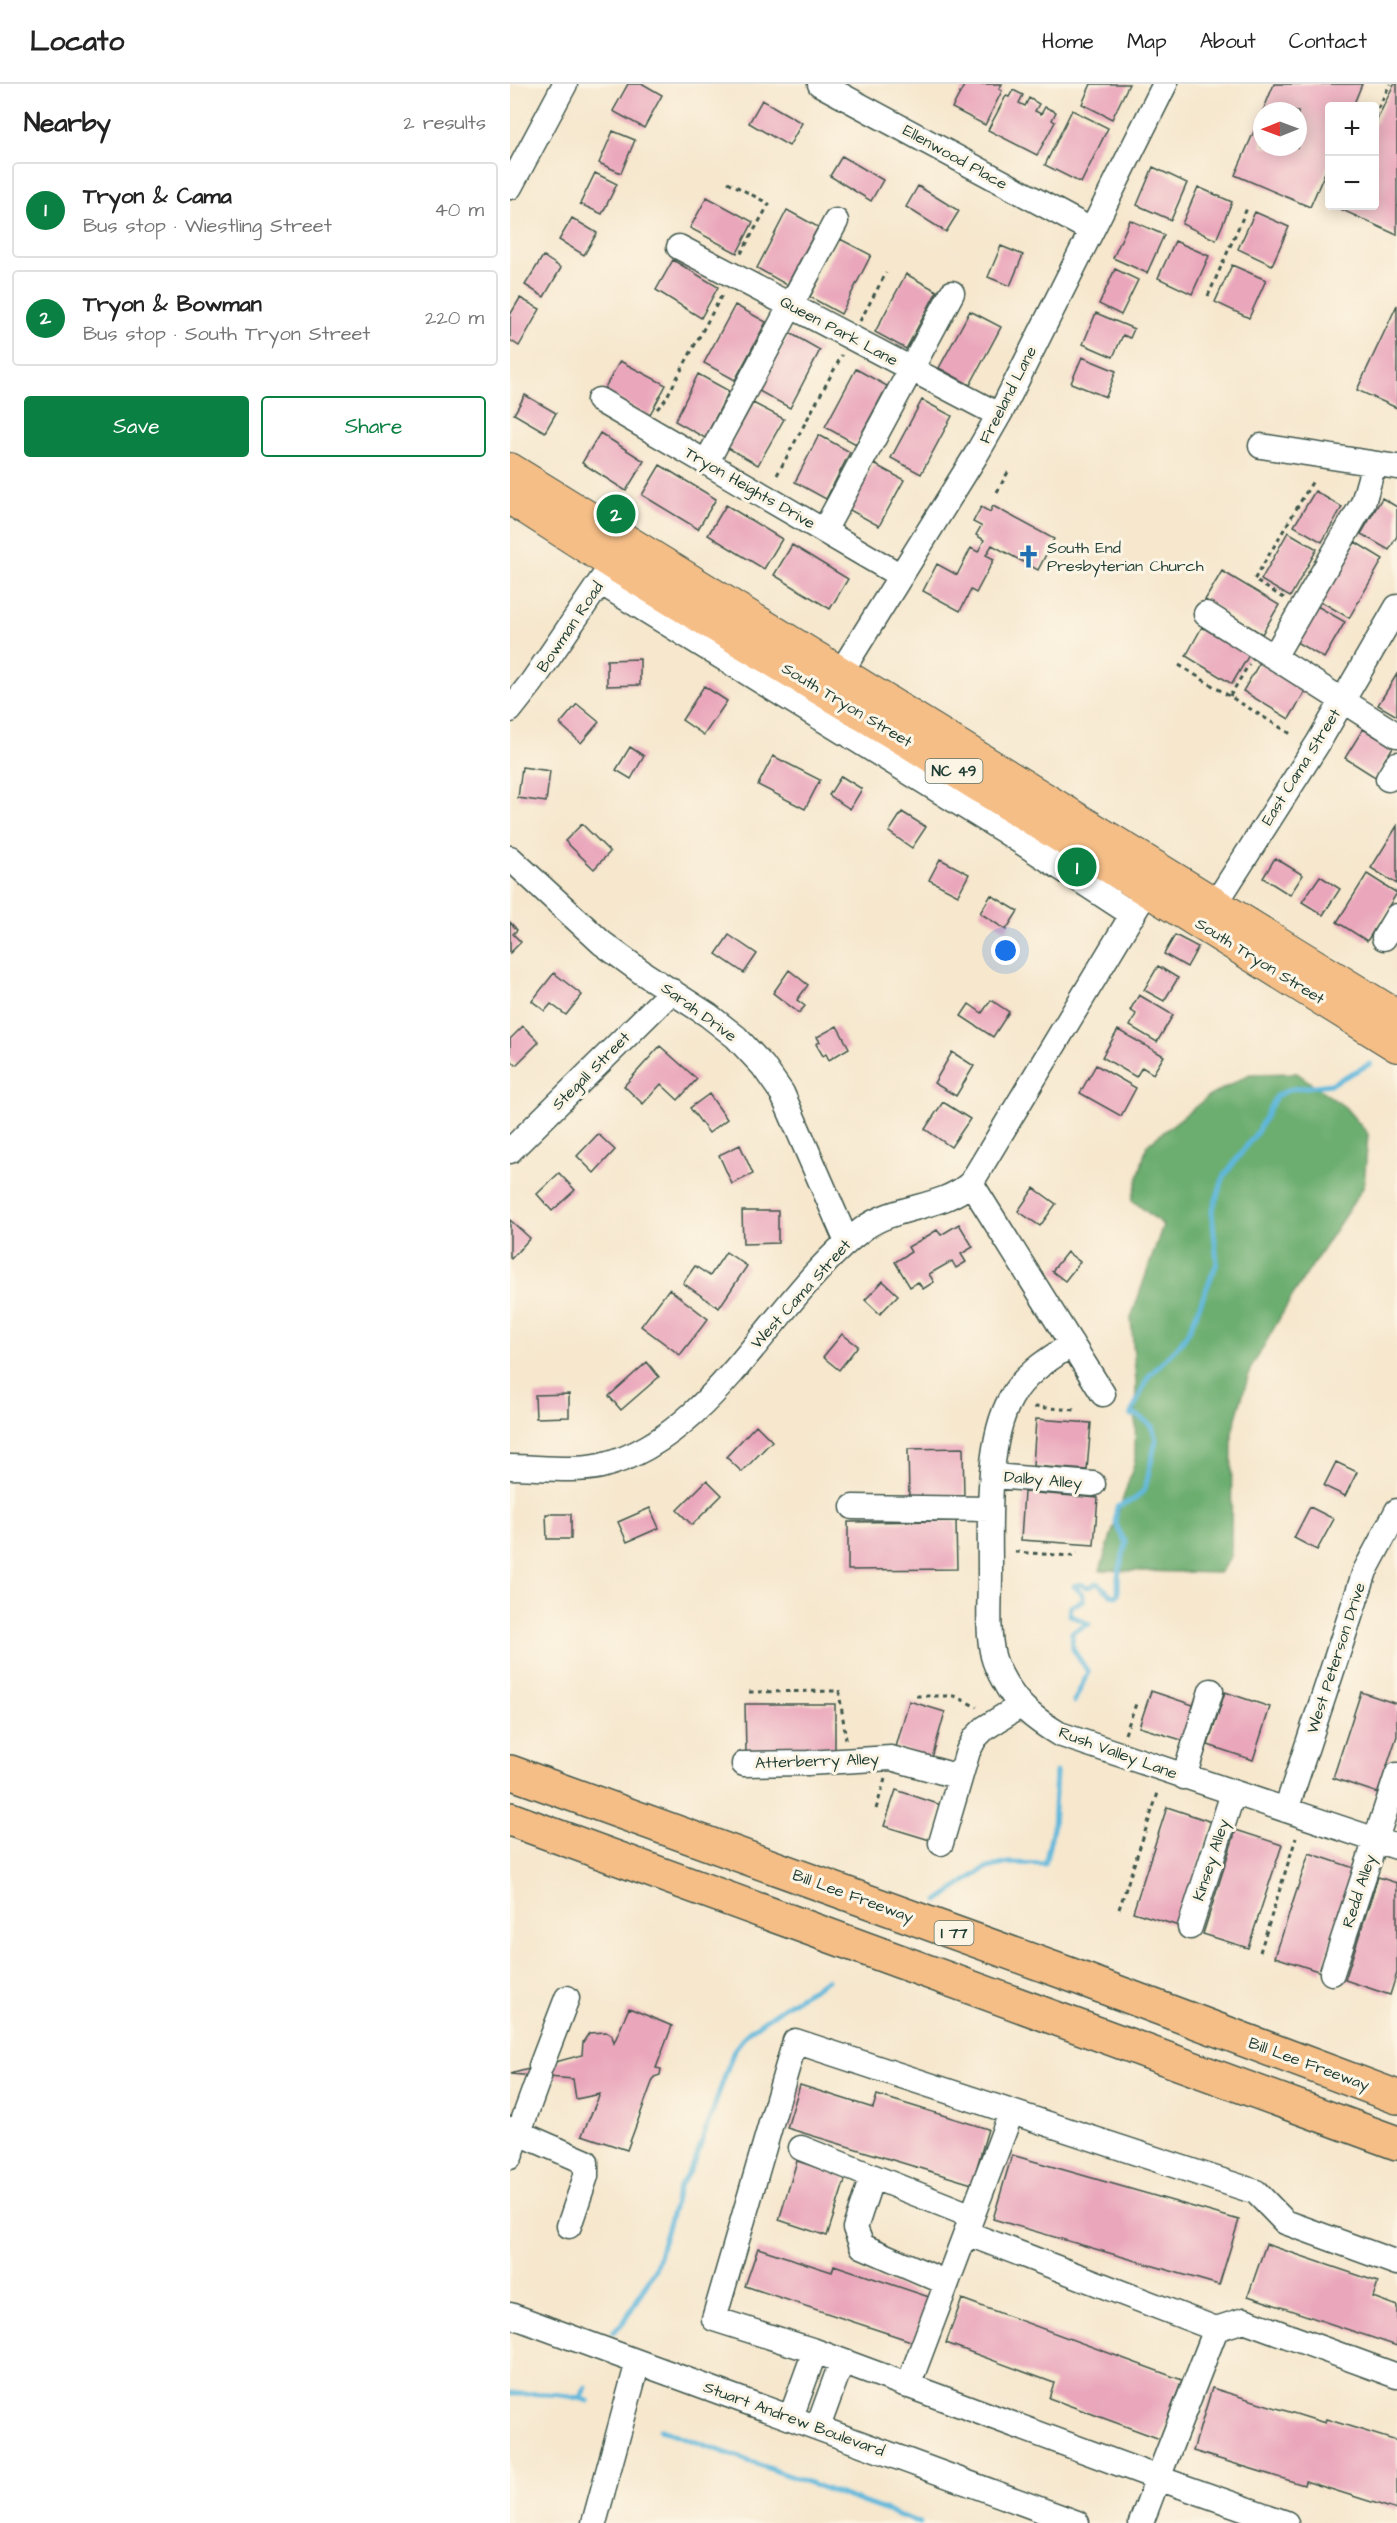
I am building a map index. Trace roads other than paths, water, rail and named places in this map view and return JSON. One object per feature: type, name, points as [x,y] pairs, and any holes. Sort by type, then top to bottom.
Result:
[{"type":"highway","name":"Bill Lee Freeway","points":[[510,1772],[1066,1973],[1397,2097]]},
{"type":"highway","points":[[510,1819],[1397,2143]]},
{"type":"main road","name":"South Tryon Street","points":[[510,469],[613,563]]},
{"type":"main road","name":"South Tryon Street","points":[[510,498],[613,563],[834,682],[1146,892],[1208,914],[1397,1016]]},
{"type":"main road","name":"South Tryon Street","points":[[1208,914],[1397,1046]]},
{"type":"street","points":[[510,187],[565,84]]},
{"type":"street","name":"Ellenwood Place","points":[[820,84],[1091,230]]},
{"type":"street","name":"Freeland Lane","points":[[834,682],[999,415],[1165,84]]},
{"type":"street","points":[[706,463],[836,221]]},
{"type":"street","name":"Queen Park Lane","points":[[679,247],[999,415]]},
{"type":"street","points":[[824,531],[952,293]]},
{"type":"street","name":"Tryon Heights Drive","points":[[599,400],[901,576]]},
{"type":"street","points":[[1261,446],[1385,465],[1274,657]]},
{"type":"street","points":[[613,563],[849,735],[1001,829],[1146,892]]},
{"type":"street","name":"Bowman Road","points":[[510,710],[532,682],[613,563]]},
{"type":"street","name":"East Cama Street","points":[[1208,914],[1343,700],[1397,607]]},
{"type":"street","points":[[1206,614],[1397,735]]},
{"type":"street","name":"Sarah Drive","points":[[510,858],[602,943],[708,1015],[736,1037],[764,1066],[782,1093],[847,1242]]},
{"type":"street","name":"West Cama Street","points":[[510,1467],[599,1466],[633,1456],[663,1438],[722,1383],[818,1271],[847,1242],[873,1222],[943,1200],[959,1193],[971,1183],[1146,892]]},
{"type":"street","points":[[1384,938],[1397,916]]},
{"type":"street","name":"Stegall Street","points":[[510,1151],[672,991]]},
{"type":"street","points":[[971,1183],[1103,1394]]},
{"type":"street","name":"Rush Valley Lane","points":[[1072,1344],[1037,1367],[1011,1398],[1003,1416],[990,1509],[989,1623],[993,1656],[1003,1681],[1020,1706],[1037,1721],[1059,1734],[1386,1843]]},
{"type":"street","name":"Dalby Alley","points":[[993,1476],[1093,1484]]},
{"type":"street","points":[[853,1508],[990,1509]]},
{"type":"street","name":"West Peterson Drive","points":[[1286,1810],[1365,1571],[1397,1511]]},
{"type":"street","points":[[1184,1777],[1211,1691]]},
{"type":"street","points":[[941,1843],[968,1751],[975,1738],[1020,1706]]},
{"type":"street","name":"Atterberry Alley","points":[[744,1764],[894,1759],[960,1777]]},
{"type":"street","name":"Redd Alley","points":[[1332,1973],[1386,1843],[1397,1775]]},
{"type":"street","name":"Kinsey Alley","points":[[1190,1927],[1233,1793]]},
{"type":"street","points":[[510,2157],[514,2131],[540,2071],[567,1998]]},
{"type":"street","points":[[1286,2523],[815,2351],[714,2319],[795,2041],[1256,2192],[1285,2222],[1397,2263]]},
{"type":"street","points":[[908,2386],[1011,2113]]},
{"type":"street","points":[[514,2131],[586,2162],[586,2176],[569,2226]]},
{"type":"street","points":[[801,2148],[872,2177],[969,2224],[1216,2329],[1244,2320],[1397,2376]]},
{"type":"street","points":[[872,2177],[855,2228],[862,2246],[947,2283]]},
{"type":"street","name":"Stuart Andrew Boulevard","points":[[510,2315],[1077,2523]]},
{"type":"street","points":[[1141,2523],[1216,2329]]},
{"type":"street","points":[[791,2418],[815,2351]]},
{"type":"street","points":[[818,2427],[842,2361]]},
{"type":"street","points":[[594,2523],[638,2362]]},
{"type":"waterway","points":[[1074,1702],[1088,1672],[1073,1649],[1072,1632],[1089,1624],[1070,1615],[1071,1606],[1083,1601],[1083,1595],[1074,1586],[1080,1584],[1088,1587],[1098,1583],[1111,1595],[1118,1594],[1118,1576],[1126,1543],[1117,1526],[1117,1507],[1135,1499],[1145,1489],[1156,1440],[1152,1426],[1137,1415],[1131,1415],[1148,1377],[1180,1344],[1190,1329],[1217,1263],[1212,1212],[1224,1176],[1257,1132],[1276,1096],[1291,1089],[1331,1084],[1370,1064]]},
{"type":"waterway","points":[[938,1901],[984,1869],[1008,1863],[1045,1864],[1053,1828],[1056,1772]]},
{"type":"waterway","points":[[613,2333],[625,2320],[655,2269],[679,2188],[695,2161],[734,2050],[749,2031],[827,1980]]},
{"type":"waterway","points":[[580,2398],[586,2387]]},
{"type":"waterway","points":[[510,2394],[560,2395],[588,2401]]},
{"type":"waterway","points":[[660,2429],[920,2523]]},
{"type":"place","name":"Tryon & Bowman","points":[[616,514]]},
{"type":"place","name":"South End Presbyterian Church","points":[[1029,557]]},
{"type":"place","name":"Tryon & Cama","points":[[1077,867]]}]
